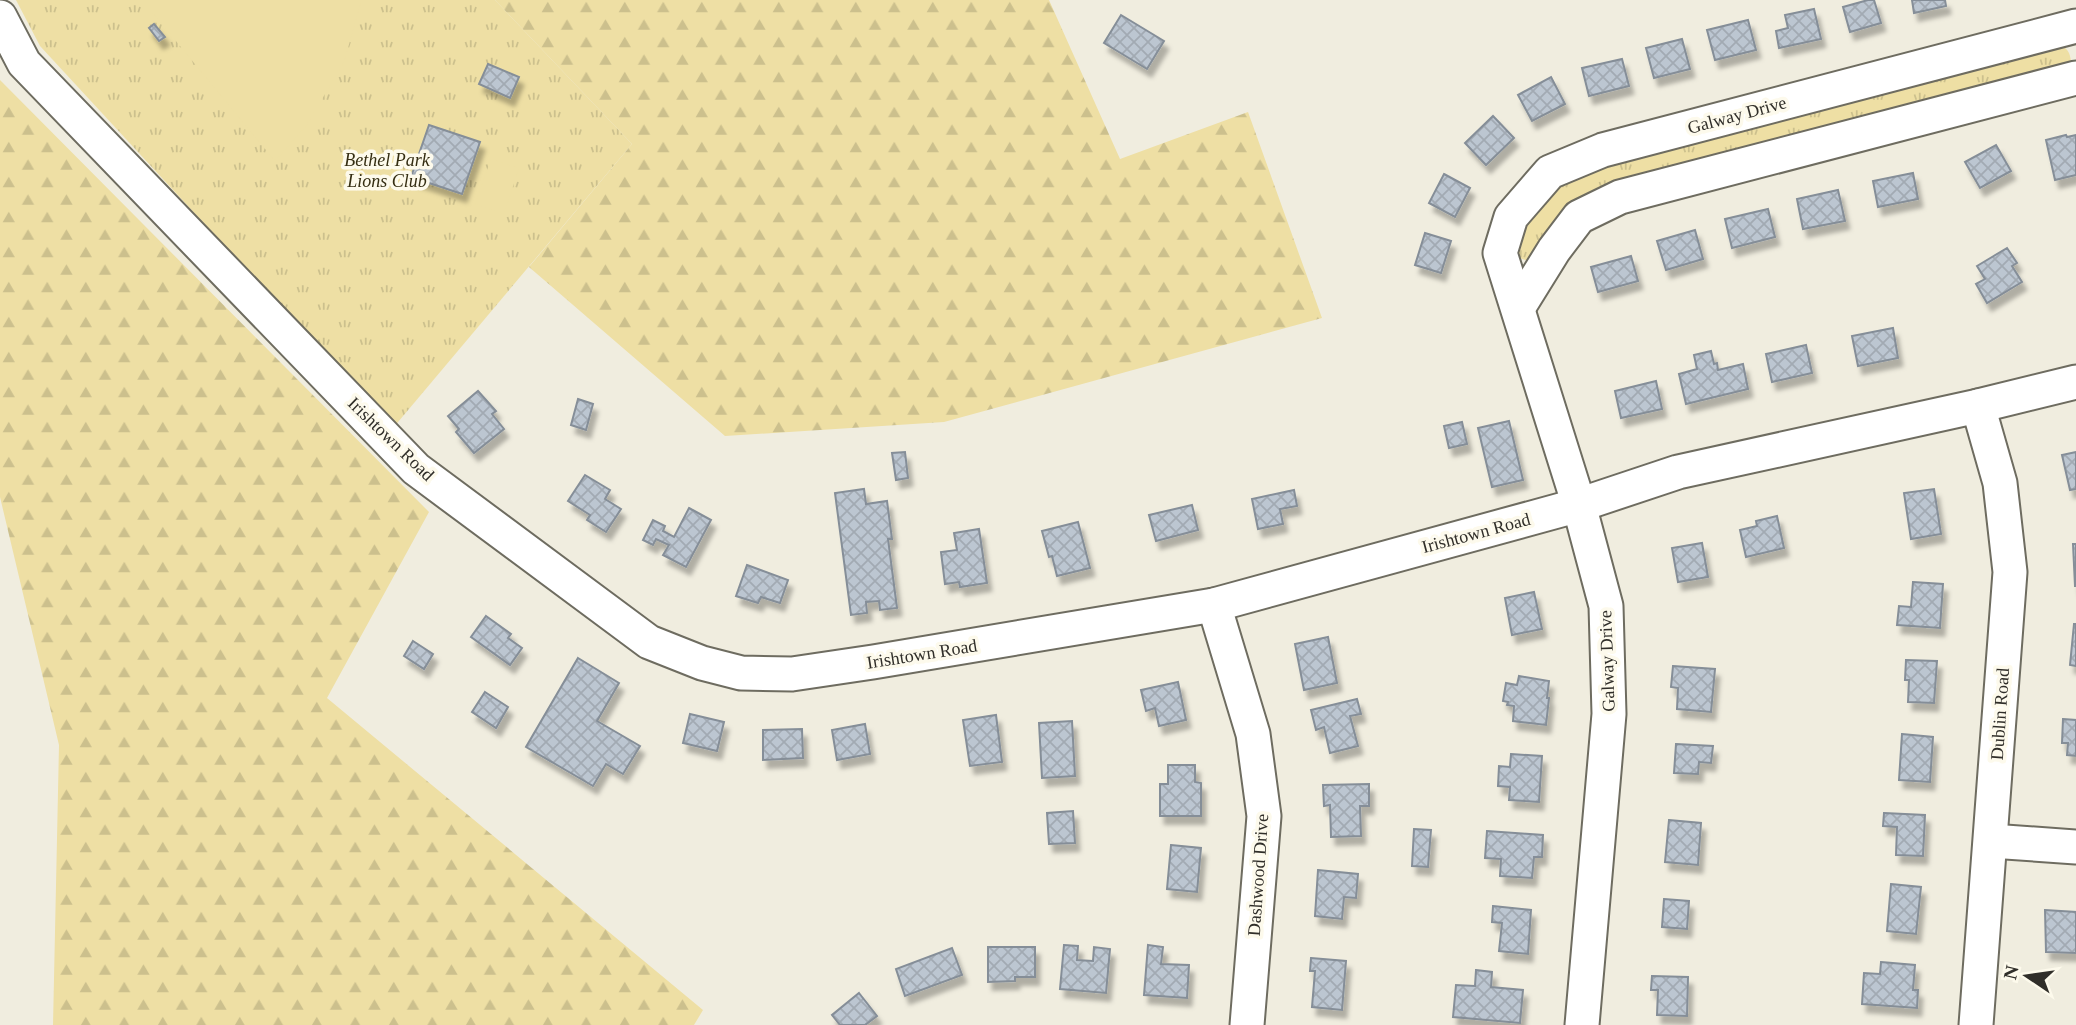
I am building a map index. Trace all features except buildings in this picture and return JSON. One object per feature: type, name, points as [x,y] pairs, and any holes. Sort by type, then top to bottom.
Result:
[{"type":"street","name":"Irishtown Road","points":[[0,17],[24,63],[416,469],[649,642],[702,663],[741,673],[792,674],[873,663],[1214,605],[1579,505],[1678,472],[2076,382]]},
{"type":"street","name":"Galway Drive","points":[[1583,1025],[1609,714],[1606,606],[1579,505],[1500,253],[1511,217],[1550,172],[1603,150],[2076,26]]},
{"type":"street","points":[[1518,308],[1554,250],[1579,217],[1620,197],[2076,78]]},
{"type":"street","name":"Dublin Road","points":[[1976,1025],[2010,572],[2000,483],[1978,406]]},
{"type":"street","name":"Dashwood Drive","points":[[1214,605],[1253,734],[1264,816],[1247,1025]]},
{"type":"street","points":[[1991,841],[2076,847]]},
{"type":"green space","name":"Bethel Park Lions Club","points":[[16,0],[495,0],[632,144],[393,428],[40,46]]},
{"type":"green space","points":[[152,0],[361,2],[344,62],[306,126],[275,161],[152,12]]},
{"type":"green space","points":[[495,0],[1049,0],[1120,159],[1248,112],[1322,318],[944,422],[725,436],[529,267],[632,144]]},
{"type":"green space","points":[[2059,44],[2068,51],[2071,62],[1615,188],[1533,260],[1521,258],[1512,250],[1520,222],[1566,173]]},
{"type":"green space","points":[[0,80],[429,512],[327,698],[703,1010],[694,1025],[53,1025],[59,745],[0,497]]},
{"type":"green space","points":[[491,159],[519,168],[504,214],[475,204]]}]
